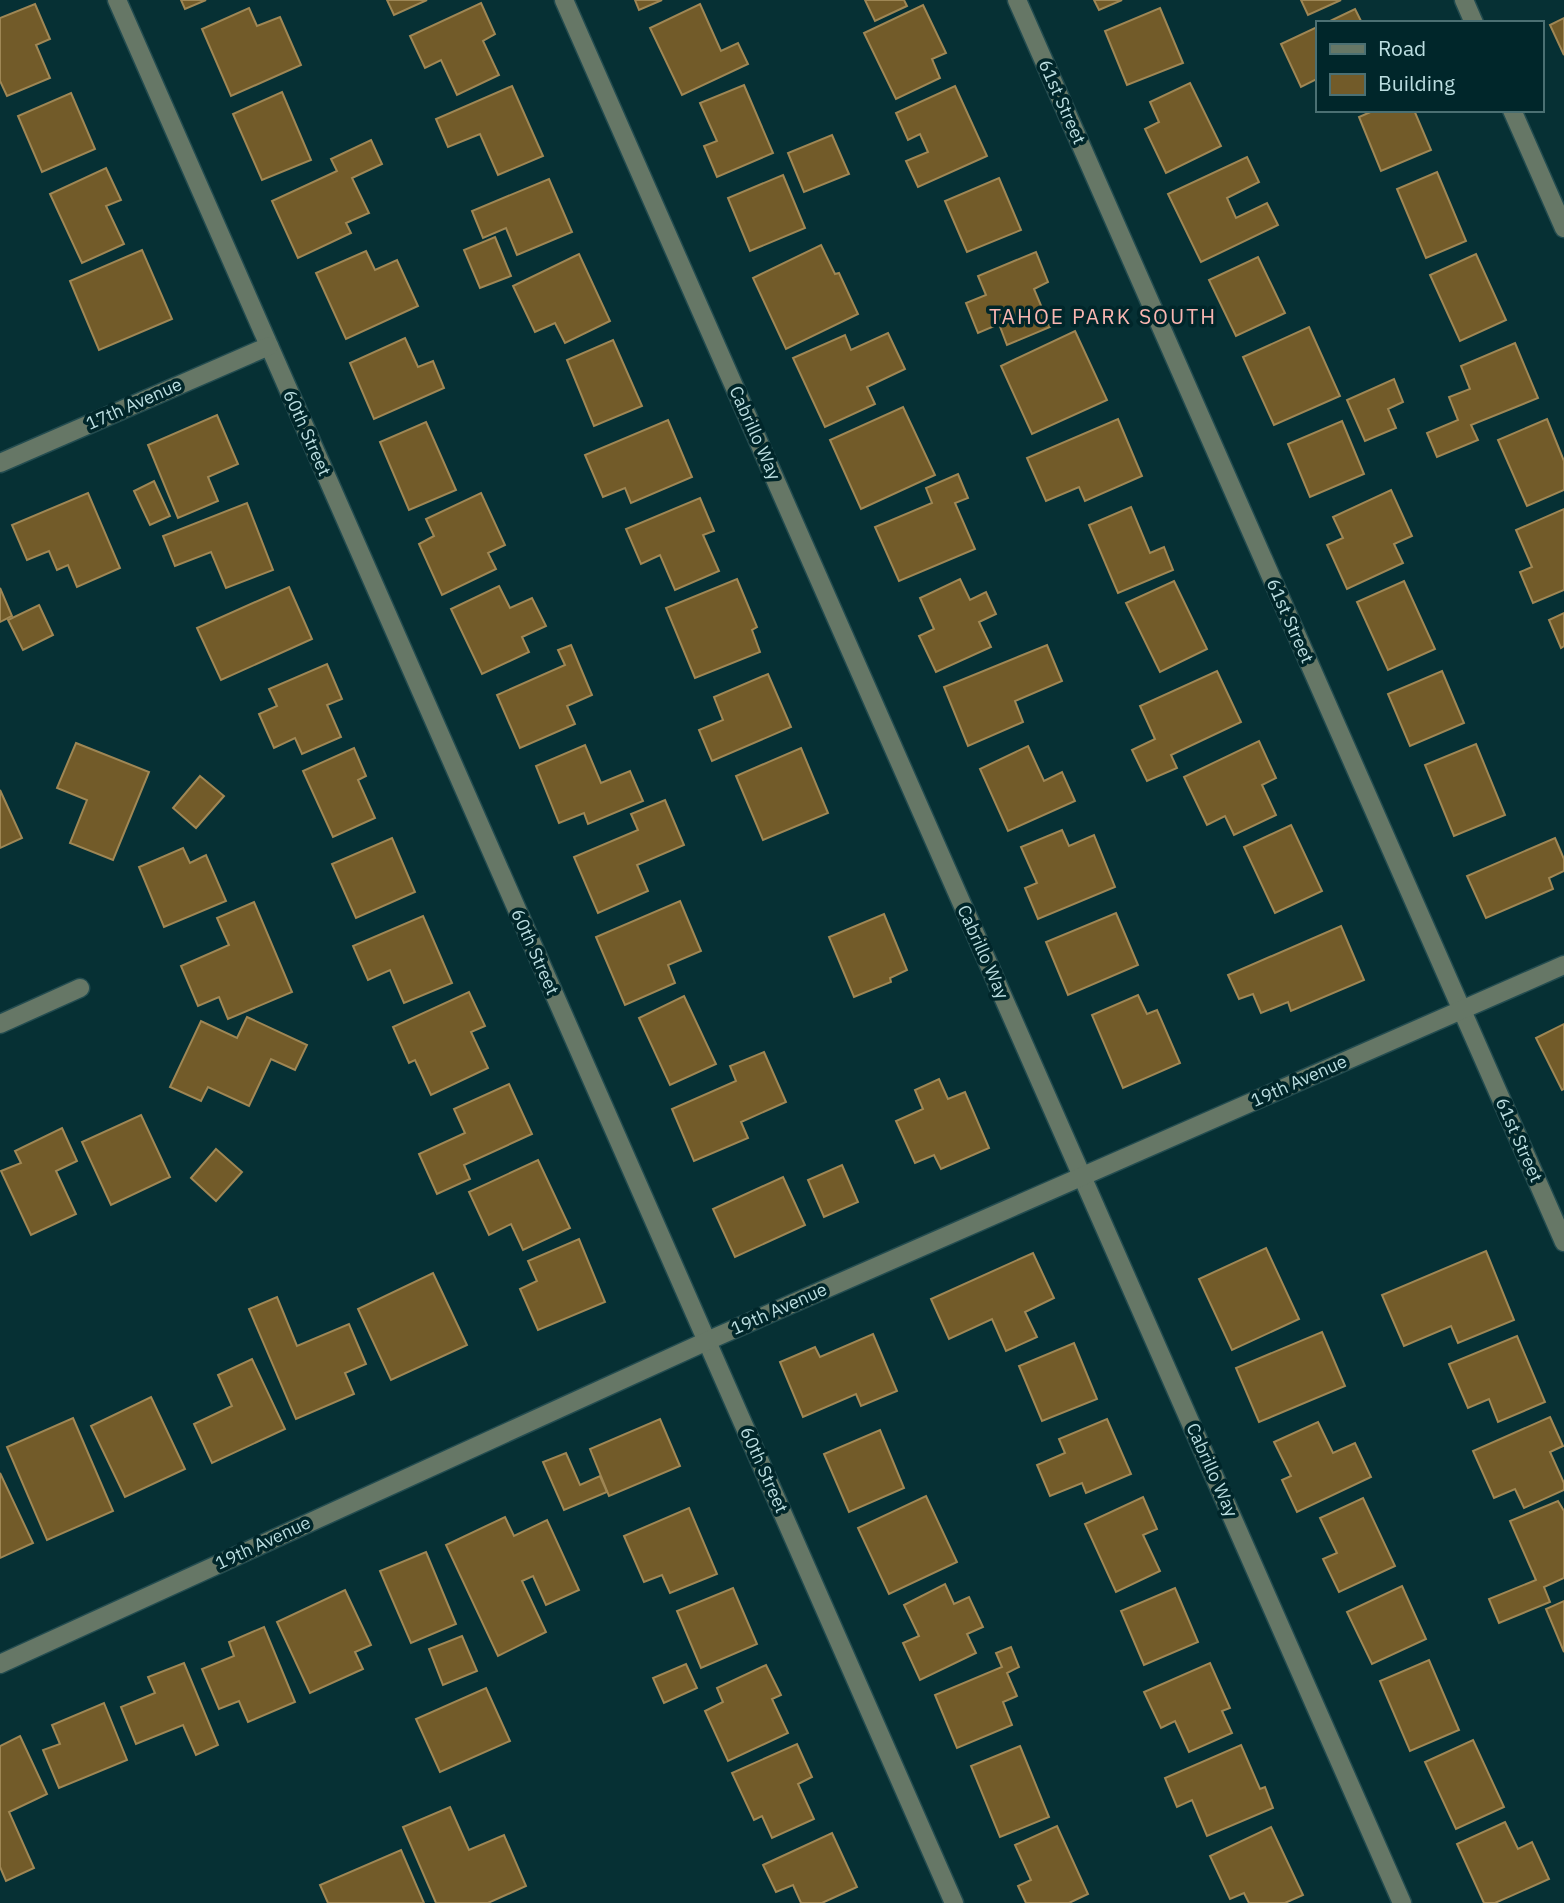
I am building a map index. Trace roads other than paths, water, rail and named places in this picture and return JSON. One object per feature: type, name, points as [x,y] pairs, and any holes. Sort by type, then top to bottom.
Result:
[{"type":"street","name":"60th Street","points":[[117,0],[954,1903]]},
{"type":"street","name":"Cabrillo Way","points":[[564,0],[1402,1903]]},
{"type":"street","name":"61st Street","points":[[1017,0],[1564,1242]]},
{"type":"street","points":[[1464,0],[1473,21]]},
{"type":"street","points":[[1513,112],[1564,228]]},
{"type":"street","name":"17th Avenue","points":[[0,463],[269,346]]},
{"type":"street","name":"19th Avenue","points":[[0,1664],[707,1341],[1564,965]]},
{"type":"street","points":[[0,1024],[80,988]]},
{"type":"district","name":"TAHOE PARK SOUTH","points":[[1103,317]]}]
